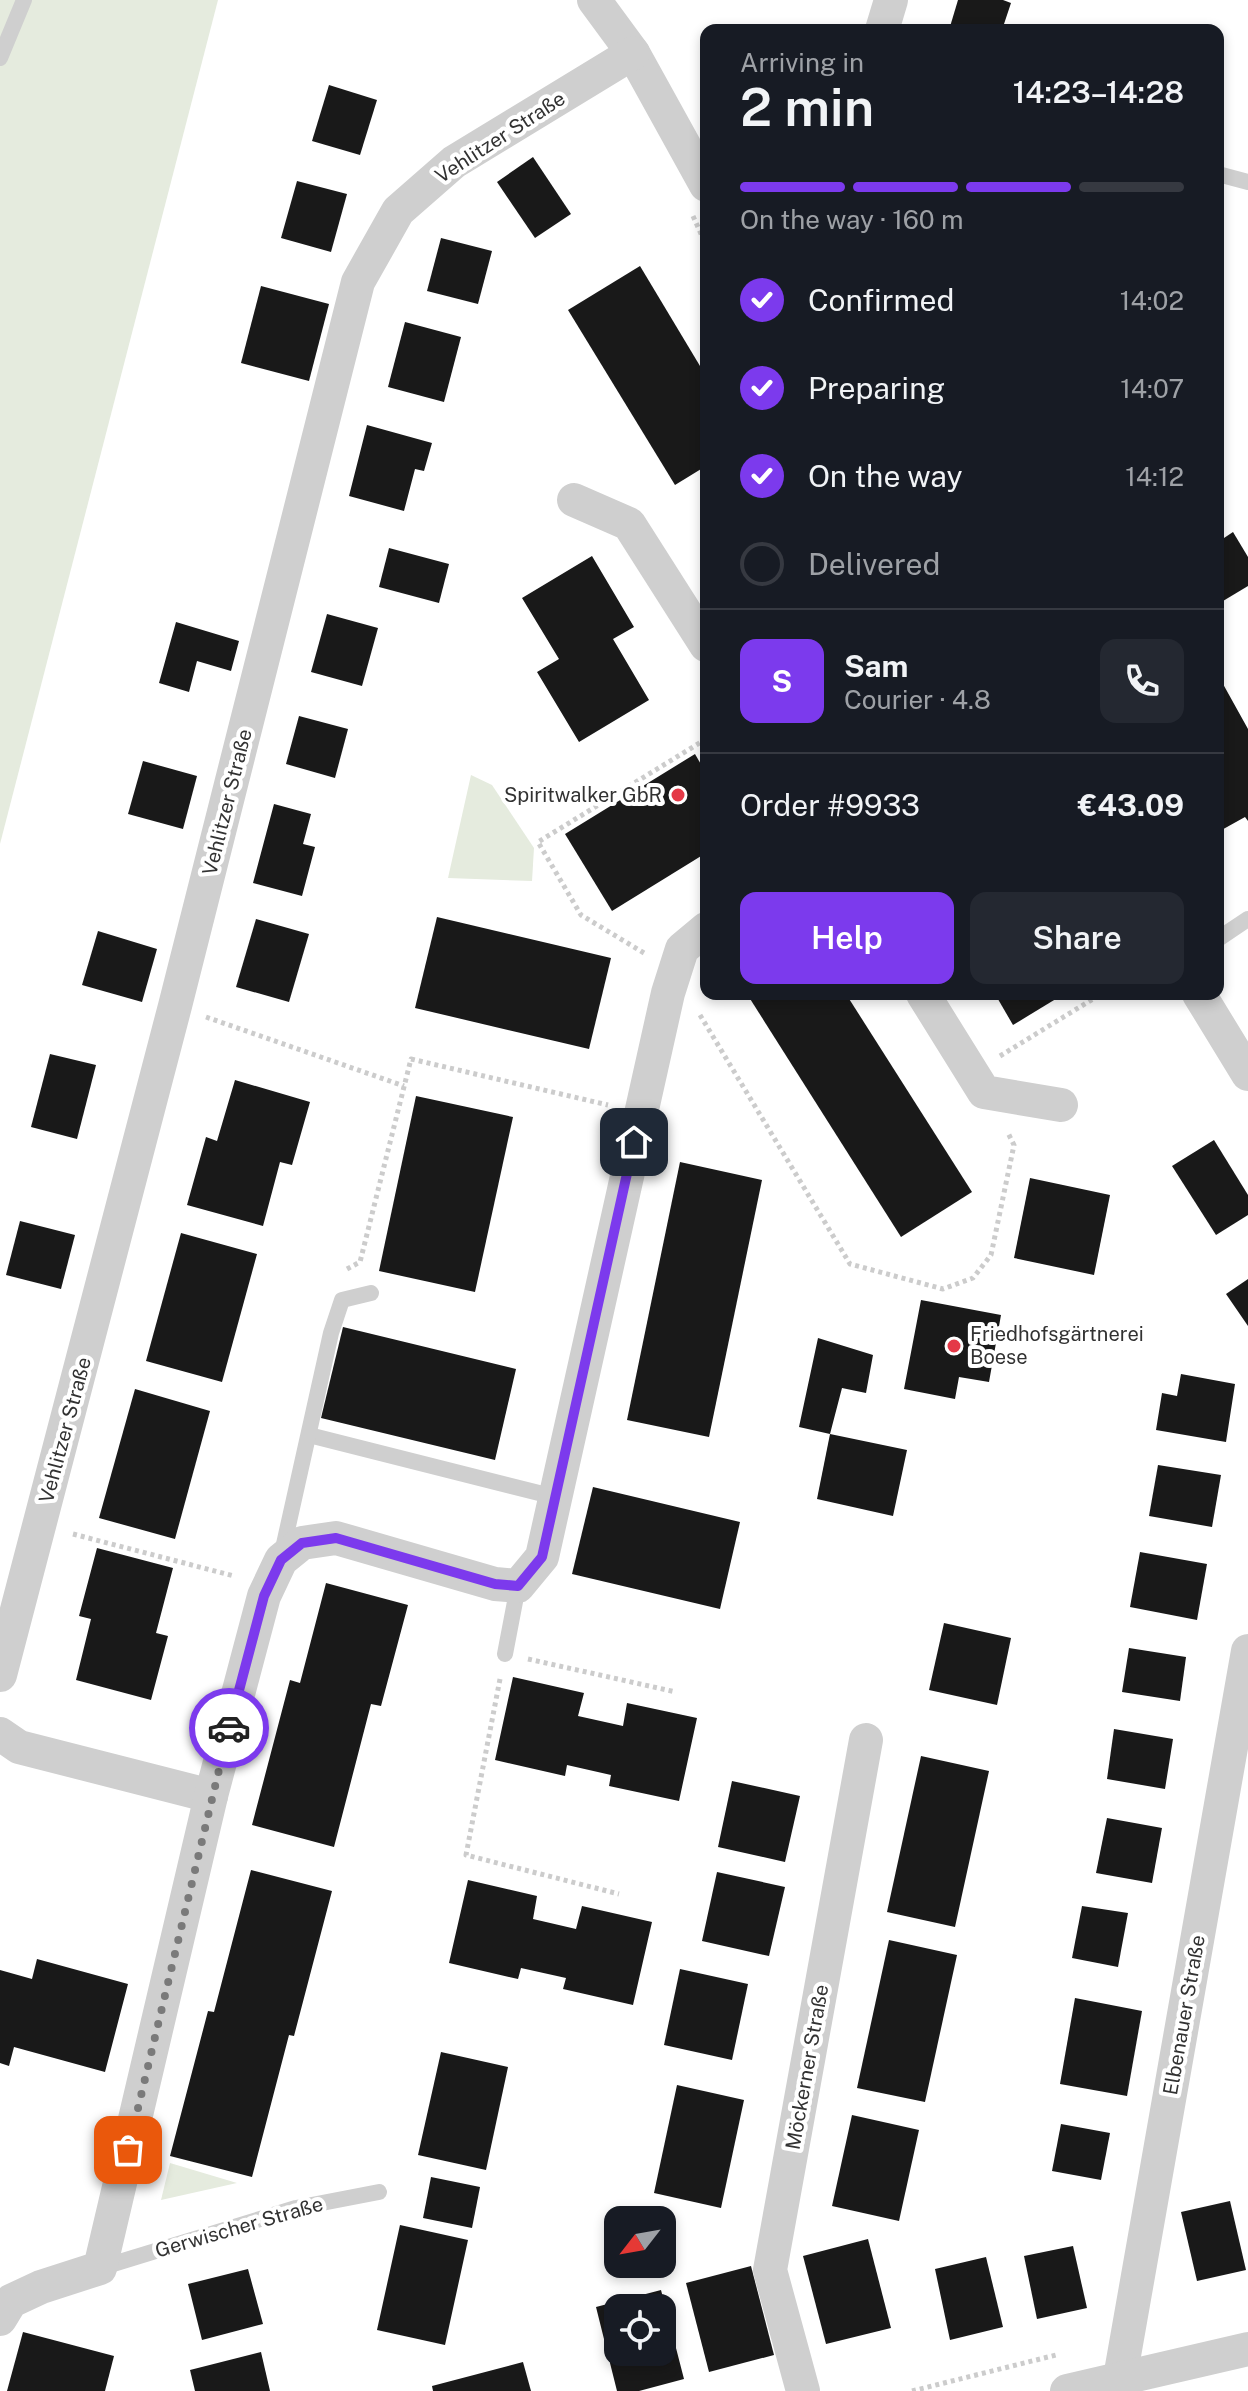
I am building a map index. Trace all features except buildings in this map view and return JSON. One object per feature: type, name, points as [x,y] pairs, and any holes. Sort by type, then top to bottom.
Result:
[{"type":"street","points":[[594,0],[633,53],[700,174]]},
{"type":"street","points":[[884,24],[891,0]]},
{"type":"street","name":"Vehlitzer Straße","points":[[0,1675],[175,1006],[358,282],[398,211],[454,162],[633,53]]},
{"type":"street","points":[[574,500],[629,524],[700,636]]},
{"type":"street","points":[[100,2268],[211,1796],[264,1596],[281,1560],[302,1543],[336,1538],[495,1584],[518,1586],[542,1557],[674,971],[682,949],[700,934]]},
{"type":"street","points":[[927,1000],[978,1082],[1061,1105]]},
{"type":"street","points":[[1203,1000],[1248,1074]]},
{"type":"street","name":"Elbenauer Straße","points":[[1120,2378],[1248,1651]]},
{"type":"street","points":[[0,1734],[19,1747],[211,1796]]},
{"type":"street","name":"Möckerner Straße","points":[[803,2391],[770,2270],[866,1740]]},
{"type":"street","name":"Gerwischer Straße","points":[[0,2319],[11,2301],[41,2287],[100,2268]]},
{"type":"street","points":[[1067,2391],[1248,2349]]},
{"type":"lane","points":[[0,58],[24,0]]},
{"type":"lane","points":[[1224,176],[1248,182]]},
{"type":"lane","points":[[1224,935],[1248,919]]},
{"type":"lane","points":[[281,1560],[331,1333],[342,1300],[371,1293]]},
{"type":"lane","points":[[309,1435],[555,1497]]},
{"type":"lane","points":[[505,1654],[518,1586]]},
{"type":"lane","name":"Gerwischer Straße","points":[[100,2268],[296,2208],[379,2192]]},
{"type":"path","points":[[700,743],[538,842],[581,915],[674,971],[850,1264],[943,1289],[973,1278],[991,1255],[1014,1145],[978,1082],[1093,1000]]},
{"type":"path","points":[[175,1006],[404,1086]]},
{"type":"path","points":[[334,1276],[360,1262],[411,1059],[640,1112]]},
{"type":"path","points":[[40,1526],[237,1577]]},
{"type":"path","points":[[619,1894],[466,1855],[505,1654],[676,1692]]},
{"type":"shaded area","points":[[0,0],[218,0],[0,844]]},
{"type":"shaded area","points":[[471,775],[492,785],[534,848],[532,881],[448,878]]},
{"type":"shaded area","points":[[170,2163],[237,2183],[161,2200]]},
{"type":"way so far","points":[[128,2150],[229,1728]]},
{"type":"place","name":"Spiritwalker GbR","points":[[678,795]]},
{"type":"place","name":"Friedhofsgärtnerei Boese","points":[[954,1346]]},
{"type":"route","points":[[229,1728],[264,1596],[281,1560],[302,1543],[336,1538],[495,1584],[518,1586],[542,1557],[634,1142]]}]
